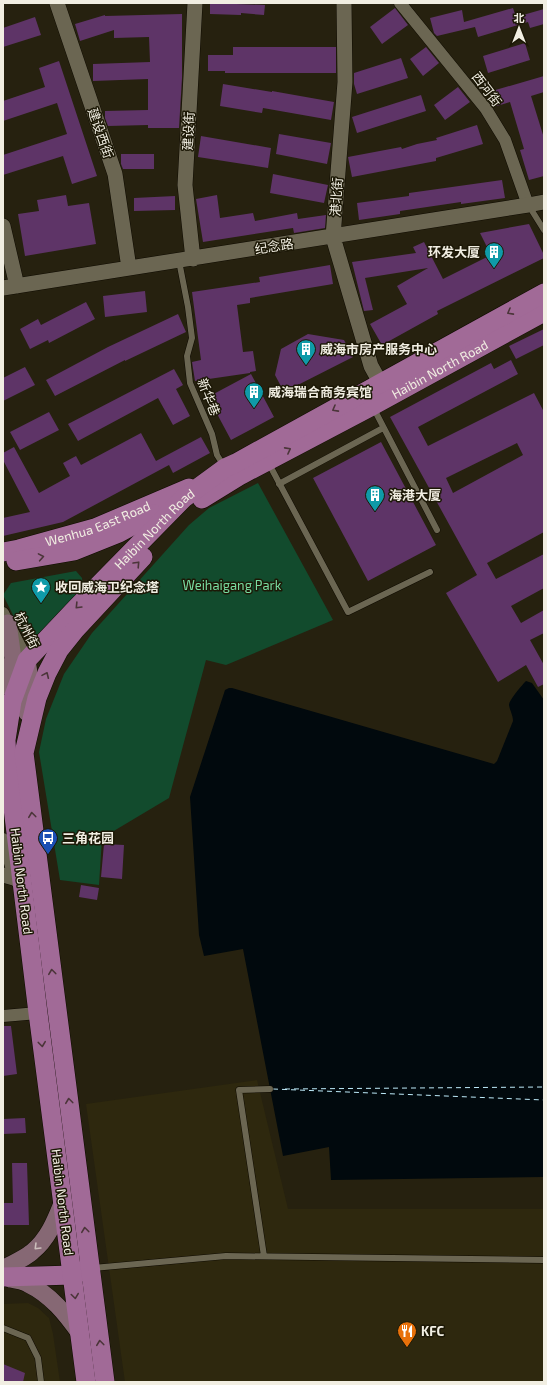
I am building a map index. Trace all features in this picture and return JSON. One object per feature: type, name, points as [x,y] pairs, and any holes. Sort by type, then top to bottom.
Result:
[{"type":"main road","name":"Haibin North Road","points":[[230,473],[236,463],[544,293]]},
{"type":"main road","name":"Haibin North Road","points":[[105,1382],[63,1201],[30,948],[13,878],[6,740],[12,701],[27,660],[184,498],[208,488],[230,473],[268,461],[544,312]]},
{"type":"main road","name":"Haibin North Road","points":[[86,1382],[80,1334],[78,1269],[24,753],[36,698],[59,650],[75,630],[192,508],[208,488]]},
{"type":"main road","name":"Wenhua East Road","points":[[3,552],[95,528],[208,488]]},
{"type":"main road","name":"Wenhua East Road","points":[[3,563],[74,551],[119,534],[184,498]]},
{"type":"main road","points":[[3,686],[13,660],[5,618]]},
{"type":"main road","points":[[24,753],[30,688],[30,674],[27,660]]},
{"type":"main road","points":[[3,1272],[31,1253],[44,1240],[52,1228],[63,1201]]},
{"type":"main road","points":[[3,1272],[78,1269]]},
{"type":"main road","points":[[3,1272],[47,1295],[65,1311],[80,1334]]},
{"type":"street","name":"建设西街","points":[[57,3],[115,174],[129,268]]},
{"type":"street","name":"建设街","points":[[186,260],[185,185],[195,3]]},
{"type":"street","name":"港北街","points":[[344,3],[345,82],[333,237],[371,366],[381,384]]},
{"type":"street","name":"西河街","points":[[400,3],[486,109],[505,140],[528,205]]},
{"type":"street","name":"纪念路","points":[[10,287],[333,237],[544,202]]},
{"type":"street","points":[[3,226],[10,287]]},
{"type":"street","name":"杭州街","points":[[5,618],[27,660]]},
{"type":"street","points":[[3,839],[13,878]]},
{"type":"street","points":[[3,1016],[38,1013]]},
{"type":"lane","points":[[528,205],[544,230]]},
{"type":"lane","name":"新华巷","points":[[186,260],[188,307],[192,338],[187,356],[190,383],[212,434],[217,455],[230,473]]},
{"type":"lane","points":[[372,406],[437,530]]},
{"type":"lane","points":[[279,484],[383,428]]},
{"type":"lane","points":[[268,461],[348,612],[430,572]]},
{"type":"lane","points":[[264,1256],[239,1090],[270,1089]]},
{"type":"lane","points":[[78,1269],[226,1256],[544,1260]]},
{"type":"lane","points":[[3,1328],[28,1338],[38,1358],[41,1382]]},
{"type":"shaded area","points":[[526,681],[532,683],[544,700],[544,1177],[331,1180],[329,1147],[283,1156],[243,949],[204,956],[199,935],[190,797],[225,690],[232,688],[494,764],[497,761],[513,721],[509,703]]},
{"type":"shaded area","points":[[257,1080],[288,1209],[544,1209],[544,1382],[125,1382],[86,1104]]},
{"type":"shaded area","points":[[28,1303],[38,1308],[49,1318],[53,1334],[60,1382],[3,1382],[3,1304]]},
{"type":"green space","name":"Weihaigang Park","points":[[258,483],[333,620],[226,665],[206,660],[169,798],[102,838],[99,885],[60,880],[39,752],[46,719],[64,674],[92,633],[189,525],[209,508]]},
{"type":"green space","points":[[76,571],[82,578],[83,589],[41,633],[32,636],[22,633],[3,595],[11,583]]},
{"type":"building","points":[[210,3],[265,5],[264,15],[241,13],[241,15],[210,14]]},
{"type":"building","points":[[395,8],[408,25],[382,44],[370,27]]},
{"type":"building","points":[[513,8],[516,17],[544,9],[544,24],[530,28],[528,22],[478,37],[475,27],[437,36],[434,33],[430,18],[462,10],[464,22]]},
{"type":"building","points":[[182,14],[182,78],[179,128],[148,128],[148,125],[108,126],[105,118],[105,111],[148,110],[148,79],[93,81],[93,64],[150,62],[149,37],[114,38],[114,30],[80,41],[75,24],[105,15]]},
{"type":"building","points":[[35,17],[41,35],[3,47],[3,28]]},
{"type":"building","points":[[525,43],[530,60],[488,73],[483,56]]},
{"type":"building","points":[[233,47],[336,47],[336,73],[225,73],[225,71],[208,71],[208,55],[233,55]]},
{"type":"building","points":[[426,47],[439,63],[423,76],[410,59]]},
{"type":"building","points":[[401,58],[408,78],[357,94],[354,84],[354,73]]},
{"type":"building","points":[[59,61],[97,176],[72,184],[63,156],[3,175],[3,155],[67,134],[57,103],[3,121],[3,101],[45,87],[39,68]]},
{"type":"building","points":[[544,76],[544,92],[531,96],[544,138],[544,176],[529,180],[520,150],[524,149],[510,102],[497,106],[492,91]]},
{"type":"building","points":[[223,84],[334,102],[331,120],[263,108],[262,113],[220,106]]},
{"type":"building","points":[[458,87],[470,102],[445,120],[434,105]]},
{"type":"building","points":[[421,95],[426,111],[357,133],[352,117]]},
{"type":"building","points":[[477,125],[483,144],[436,158],[436,161],[352,177],[348,157],[401,147],[402,149],[437,140],[436,138]]},
{"type":"building","points":[[279,134],[331,143],[327,164],[276,154]]},
{"type":"building","points":[[201,136],[271,148],[268,168],[198,157]]},
{"type":"building","points":[[121,154],[154,154],[154,169],[123,169],[121,164]]},
{"type":"building","points":[[273,174],[328,185],[324,203],[270,193]]},
{"type":"building","points":[[502,180],[505,198],[461,204],[461,202],[400,211],[400,214],[359,220],[357,203],[409,196],[409,193]]},
{"type":"building","points":[[66,195],[68,206],[89,203],[96,244],[25,256],[18,214],[39,211],[37,200]]},
{"type":"building","points":[[217,195],[220,218],[253,213],[255,221],[297,213],[298,219],[326,215],[325,228],[294,233],[293,228],[203,242],[196,199]]},
{"type":"building","points":[[175,196],[175,210],[134,211],[134,198]]},
{"type":"building","points":[[529,224],[544,255],[544,258],[437,311],[438,314],[382,345],[370,324],[407,304],[397,286],[428,268],[365,278],[373,310],[364,311],[352,262],[416,253],[413,247],[424,242],[443,279],[491,255],[480,233]]},
{"type":"building","points":[[330,265],[333,284],[250,298],[250,303],[237,305],[243,352],[253,351],[256,371],[195,381],[192,362],[201,360],[192,292],[260,282],[259,277]]},
{"type":"building","points":[[145,291],[147,312],[105,317],[103,296]]},
{"type":"building","points":[[86,302],[95,319],[49,343],[48,340],[30,349],[20,329],[38,319],[41,325]]},
{"type":"building","points":[[178,314],[186,332],[125,360],[55,396],[46,380],[108,347]]},
{"type":"building","points":[[544,329],[544,345],[516,359],[509,346]]},
{"type":"building","name":"威海市房产服务中心","points":[[308,334],[344,340],[353,357],[284,392],[275,375],[281,349]]},
{"type":"building","points":[[511,360],[518,374],[418,427],[428,446],[534,393],[544,412],[544,532],[487,563],[496,579],[544,554],[544,588],[511,606],[521,623],[544,610],[544,633],[530,640],[544,665],[544,684],[538,687],[526,665],[498,682],[446,593],[477,575],[390,417],[491,363],[494,369]],"holes":[[[517,443],[523,455],[453,493],[446,478]]]},
{"type":"building","points":[[25,367],[35,385],[3,401],[3,378]]},
{"type":"building","points":[[174,369],[183,385],[176,389],[190,416],[173,425],[158,398],[78,441],[68,424]]},
{"type":"building","name":"威海瑞合商务宾馆","points":[[251,374],[274,417],[231,440],[208,397]]},
{"type":"building","points":[[49,412],[59,430],[20,450],[10,432]]},
{"type":"building","points":[[141,433],[156,461],[201,437],[210,453],[173,473],[169,465],[63,522],[3,536],[3,518],[30,512],[3,460],[3,453],[14,447],[39,493],[70,476],[63,463],[76,456],[81,465]]},
{"type":"building","name":"海港大厦","points":[[381,442],[436,545],[368,581],[313,478]]},
{"type":"building","points":[[104,844],[124,845],[122,879],[101,877]]},
{"type":"building","points":[[81,885],[99,888],[97,900],[79,897]]},
{"type":"building","points":[[3,1026],[11,1026],[17,1074],[3,1076]]},
{"type":"building","points":[[25,1118],[26,1133],[3,1134],[3,1119]]},
{"type":"building","points":[[12,1163],[27,1163],[29,1225],[3,1225],[3,1203],[13,1203]]},
{"type":"building","points":[[3,1364],[25,1373],[23,1382],[3,1382]]},
{"type":"ferry route","points":[[285,1089],[544,1087]]},
{"type":"ferry route","points":[[273,1089],[544,1100]]},
{"type":"place","name":"环发大厦","points":[[494,269]]},
{"type":"place","name":"威海市房产服务中心","points":[[306,366]]},
{"type":"place","name":"威海瑞合商务宾馆","points":[[254,409]]},
{"type":"place","name":"海港大厦","points":[[375,512]]},
{"type":"place","name":"收回威海卫纪念塔","points":[[41,604]]},
{"type":"place","name":"三角花园","points":[[48,855]]},
{"type":"place","name":"KFC","points":[[407,1348]]}]
